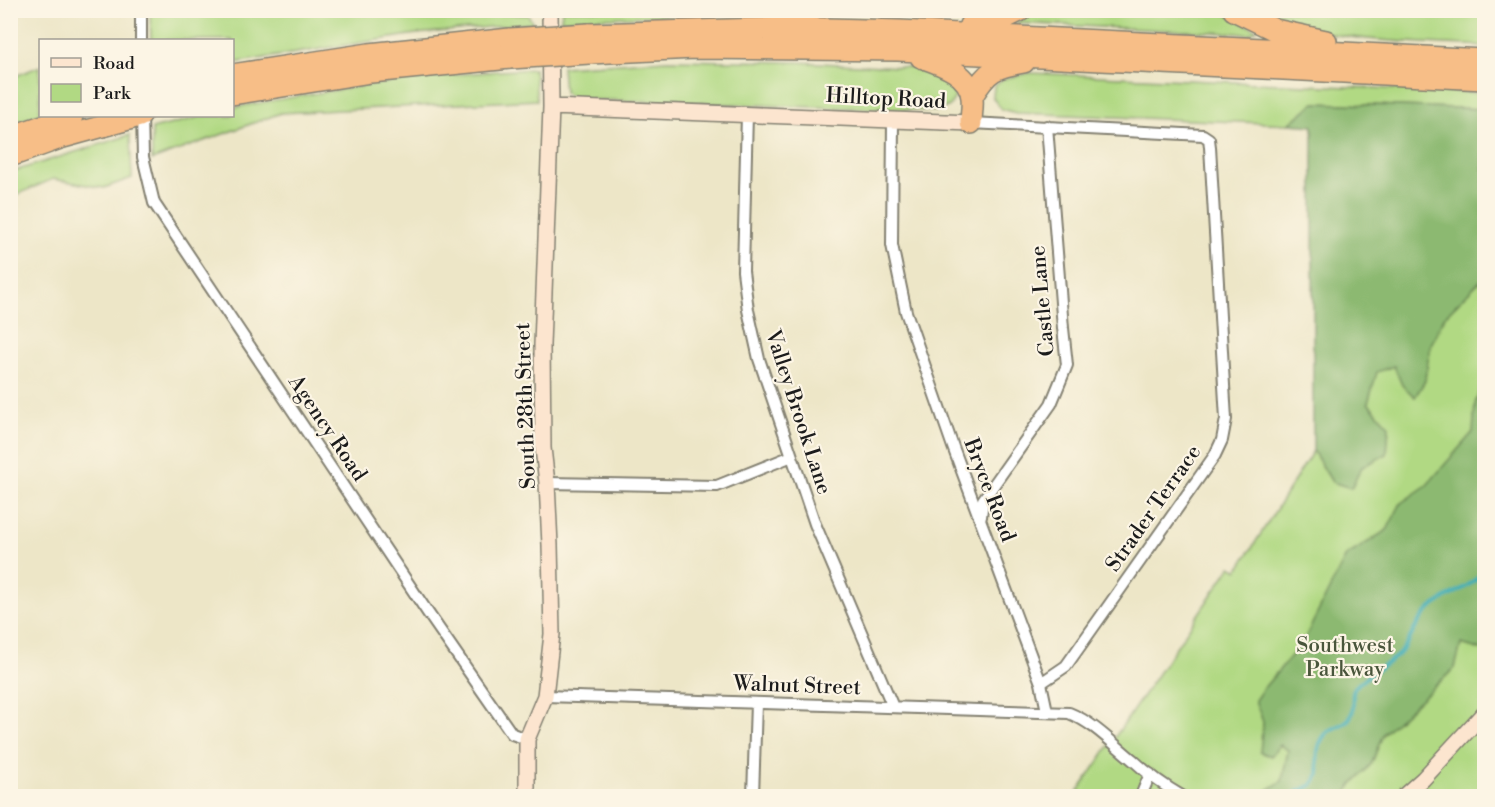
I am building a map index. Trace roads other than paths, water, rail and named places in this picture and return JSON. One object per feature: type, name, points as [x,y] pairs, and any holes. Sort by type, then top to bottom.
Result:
[{"type":"highway","points":[[899,40],[999,21],[1021,10]]},
{"type":"highway","points":[[1234,10],[1275,30],[1415,57]]},
{"type":"highway","points":[[899,40],[1050,57],[1485,79]]},
{"type":"highway","points":[[899,40],[953,69],[964,81],[972,96],[971,123]]},
{"type":"highway","points":[[234,75],[369,54],[510,49],[590,43],[706,48],[899,40],[1485,60]]},
{"type":"highway","points":[[234,94],[510,49]]},
{"type":"highway","points":[[972,96],[990,72],[1006,65],[1050,57]]},
{"type":"highway","points":[[10,137],[69,117]]},
{"type":"highway","points":[[10,156],[60,138],[137,117]]},
{"type":"street","points":[[141,10],[141,39]]},
{"type":"street","name":"South 28th Street","points":[[527,796],[526,739],[545,696],[552,634],[547,483],[543,448],[542,345],[551,107],[550,10]]},
{"type":"street","name":"Hilltop Road","points":[[551,107],[1047,126],[1203,135],[1209,139],[1210,147]]},
{"type":"street","name":"Valley Brook Lane","points":[[747,114],[742,271],[759,359],[815,524],[892,707]]},
{"type":"street","name":"Agency Road","points":[[141,117],[143,157],[154,203],[512,734],[526,739]]},
{"type":"street","name":"Bryce Road","points":[[893,120],[891,245],[906,312],[949,436],[1041,683],[1047,711]]},
{"type":"street","name":"Castle Lane","points":[[981,520],[984,500],[1051,404],[1067,365],[1047,126]]},
{"type":"street","name":"Strader Terrace","points":[[1041,683],[1066,666],[1215,455],[1222,440],[1226,419],[1210,147]]},
{"type":"street","points":[[547,483],[717,486],[792,456]]},
{"type":"street","name":"Walnut Street","points":[[545,696],[1047,711]]},
{"type":"street","points":[[753,796],[756,703]]},
{"type":"street","points":[[1047,711],[1069,713],[1082,718],[1150,774],[1182,796]]},
{"type":"street","points":[[1404,796],[1485,713]]},
{"type":"street","points":[[1141,796],[1150,774]]},
{"type":"waterway","points":[[1289,796],[1312,785],[1319,774],[1317,763],[1319,745],[1329,731],[1344,723],[1351,716],[1353,692],[1357,685],[1398,655],[1418,623],[1433,607],[1464,588],[1484,569]]},
{"type":"park label","name":"Southwest Parkway","points":[[1345,657]]}]
